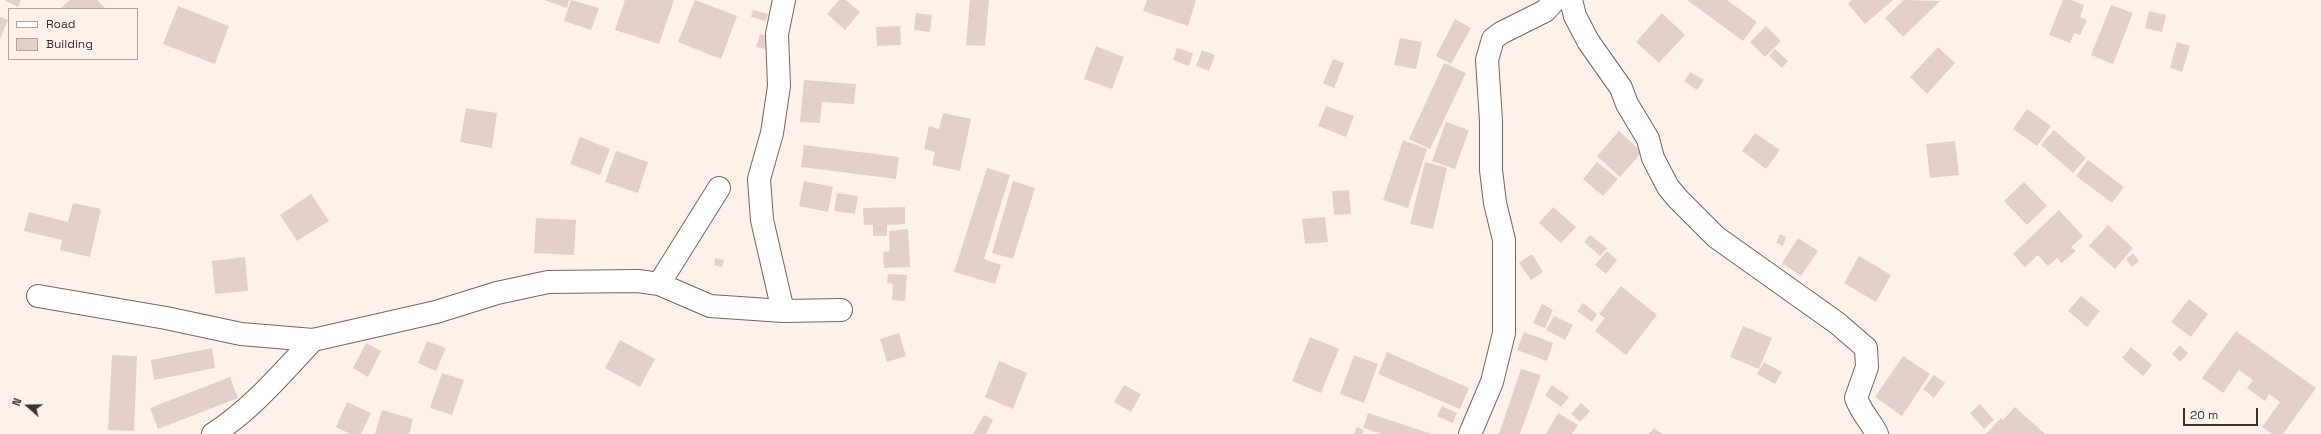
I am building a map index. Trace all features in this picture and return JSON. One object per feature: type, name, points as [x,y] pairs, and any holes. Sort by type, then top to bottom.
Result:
[{"type":"street","points":[[782,311],[762,220],[759,179],[775,118],[779,86],[777,34],[784,0]]},
{"type":"street","points":[[1470,434],[1492,382],[1504,333],[1504,240],[1495,203],[1491,170],[1491,121],[1487,60],[1493,39],[1501,32],[1545,11],[1555,0]]},
{"type":"street","points":[[1571,0],[1575,16],[1588,41],[1621,88],[1627,104],[1648,139],[1653,158],[1668,187],[1678,199],[1716,237],[1837,323],[1866,348],[1868,367],[1856,398],[1862,414],[1872,423],[1877,434]]},
{"type":"street","points":[[660,284],[719,188]]},
{"type":"street","points":[[38,296],[166,318],[241,334],[313,340],[436,312],[497,293],[548,282],[606,280],[660,284],[710,306],[782,311],[841,310]]},
{"type":"street","points":[[213,434],[255,400],[313,340]]},
{"type":"building","points":[[4,0],[21,0],[18,7]]},
{"type":"building","points":[[70,0],[97,0],[105,8],[61,8]]},
{"type":"building","points":[[544,0],[569,0],[567,8]]},
{"type":"building","points":[[571,0],[599,8],[591,30],[564,21]]},
{"type":"building","points":[[625,0],[674,0],[659,44],[615,30]]},
{"type":"building","points":[[695,0],[737,16],[721,59],[678,42]]},
{"type":"building","points":[[839,0],[846,0],[860,12],[845,30],[827,14]]},
{"type":"building","points":[[970,0],[989,0],[985,46],[966,45]]},
{"type":"building","points":[[1147,0],[1196,0],[1188,26],[1143,11]]},
{"type":"building","points":[[1687,0],[1727,0],[1757,22],[1743,41]]},
{"type":"building","points":[[1852,0],[1893,0],[1865,24],[1848,4]]},
{"type":"building","points":[[1904,0],[1940,1],[1903,37],[1885,18]]},
{"type":"building","points":[[2063,0],[2071,0],[2084,5],[2080,17],[2087,20],[2080,35],[2074,33],[2070,43],[2049,35]]},
{"type":"building","points":[[2111,5],[2133,13],[2113,64],[2091,55]]},
{"type":"building","points":[[178,6],[229,26],[215,64],[163,44]]},
{"type":"building","points":[[753,10],[768,14],[766,21],[751,17]]},
{"type":"building","points":[[2149,11],[2166,15],[2162,32],[2145,28]]},
{"type":"building","points":[[916,13],[932,15],[930,32],[914,30]]},
{"type":"building","points":[[1662,13],[1685,35],[1659,63],[1636,42]]},
{"type":"building","points":[[0,17],[8,20],[0,39]]},
{"type":"building","points":[[1455,19],[1471,28],[1451,64],[1436,56]]},
{"type":"building","points":[[900,26],[901,45],[877,46],[876,27]]},
{"type":"building","points":[[1766,26],[1781,41],[1765,57],[1750,42]]},
{"type":"building","points":[[760,34],[769,36],[766,49],[756,47]]},
{"type":"building","points":[[1400,38],[1422,42],[1416,69],[1394,65]]},
{"type":"building","points":[[2177,42],[2190,46],[2182,72],[2170,68]]},
{"type":"building","points":[[1096,46],[1124,57],[1112,89],[1084,79]]},
{"type":"building","points":[[1938,47],[1955,63],[1927,94],[1910,77]]},
{"type":"building","points":[[1177,48],[1193,53],[1189,66],[1173,60]]},
{"type":"building","points":[[1775,49],[1788,61],[1782,68],[1769,56]]},
{"type":"building","points":[[1202,50],[1215,55],[1209,71],[1196,66]]},
{"type":"building","points":[[1333,59],[1344,63],[1334,88],[1323,83]]},
{"type":"building","points":[[1444,63],[1466,73],[1430,149],[1409,139]]},
{"type":"building","points":[[1690,72],[1704,80],[1697,90],[1684,81]]},
{"type":"building","points":[[804,80],[856,84],[854,104],[822,102],[820,123],[800,122]]},
{"type":"building","points":[[1326,106],[1354,116],[1346,137],[1318,126]]},
{"type":"building","points":[[466,108],[497,113],[492,148],[460,142]]},
{"type":"building","points":[[2027,109],[2051,126],[2037,146],[2013,129]]},
{"type":"building","points":[[943,113],[971,119],[960,171],[932,165],[935,152],[924,149],[929,126],[939,129]]},
{"type":"building","points":[[1446,122],[1469,130],[1455,169],[1432,161]]},
{"type":"building","points":[[2054,130],[2086,158],[2073,173],[2041,145]]},
{"type":"building","points":[[1619,131],[1642,152],[1620,177],[1597,156]]},
{"type":"building","points":[[1755,133],[1780,150],[1766,169],[1742,151]]},
{"type":"building","points":[[580,137],[610,149],[600,175],[570,164]]},
{"type":"building","points":[[1403,140],[1427,149],[1408,208],[1383,200]]},
{"type":"building","points":[[1955,141],[1959,175],[1930,178],[1926,144]]},
{"type":"building","points":[[804,145],[899,157],[896,179],[801,167]]},
{"type":"building","points":[[616,151],[648,162],[638,193],[605,182]]},
{"type":"building","points":[[2088,160],[2124,187],[2112,203],[2076,176]]},
{"type":"building","points":[[1425,162],[1447,168],[1433,229],[1410,224]]},
{"type":"building","points":[[1597,162],[1618,179],[1603,196],[1583,179]]},
{"type":"building","points":[[987,168],[1010,175],[984,259],[1001,265],[995,284],[954,272]]},
{"type":"building","points":[[804,181],[833,187],[828,212],[799,206]]},
{"type":"building","points":[[1013,181],[1035,188],[1013,259],[992,253]]},
{"type":"building","points":[[2024,182],[2047,206],[2027,225],[2004,201]]},
{"type":"building","points":[[1349,190],[1351,214],[1334,215],[1332,191]]},
{"type":"building","points":[[837,193],[858,196],[855,214],[834,211]]},
{"type":"building","points":[[311,194],[329,221],[297,241],[280,215]]},
{"type":"building","points":[[73,203],[101,209],[90,257],[60,250],[62,240],[24,231],[29,212],[68,222]]},
{"type":"building","points":[[905,207],[905,224],[887,225],[887,236],[873,236],[873,225],[864,225],[863,208]]},
{"type":"building","points":[[1553,207],[1576,227],[1561,243],[1539,223]]},
{"type":"building","points":[[2059,210],[2083,236],[2071,247],[2076,251],[2062,263],[2057,258],[2048,266],[2038,255],[2025,267],[2013,254]]},
{"type":"building","points":[[1325,217],[1328,242],[1305,244],[1302,219]]},
{"type":"building","points":[[536,218],[576,220],[574,255],[534,253]]},
{"type":"building","points":[[2108,225],[2133,248],[2115,269],[2089,246]]},
{"type":"building","points":[[908,229],[910,267],[884,268],[883,252],[890,251],[889,231]]},
{"type":"building","points":[[1780,234],[1786,237],[1783,246],[1776,243]]},
{"type":"building","points":[[1590,235],[1607,248],[1600,256],[1584,242]]},
{"type":"building","points":[[1798,238],[1818,251],[1801,276],[1782,263]]},
{"type":"building","points":[[1607,251],[1617,260],[1606,274],[1595,265]]},
{"type":"building","points":[[2133,253],[2139,261],[2132,267],[2126,259]]},
{"type":"building","points":[[1532,254],[1543,272],[1531,280],[1519,263]]},
{"type":"building","points":[[1859,256],[1891,275],[1876,302],[1844,283]]},
{"type":"building","points":[[245,257],[248,291],[215,294],[212,261]]},
{"type":"building","points":[[715,258],[724,260],[722,267],[714,265]]},
{"type":"building","points":[[888,274],[907,275],[905,301],[892,300],[893,284],[887,283]]},
{"type":"building","points":[[1621,286],[1657,315],[1626,355],[1595,331],[1605,318],[1599,314]]},
{"type":"building","points":[[2081,296],[2100,311],[2087,327],[2068,311]]},
{"type":"building","points":[[2189,299],[2208,314],[2191,337],[2171,322]]},
{"type":"building","points":[[1583,303],[1597,314],[1592,322],[1577,311]]},
{"type":"building","points":[[1542,304],[1553,310],[1545,328],[1533,323]]},
{"type":"building","points":[[1554,316],[1573,325],[1565,340],[1546,330]]},
{"type":"building","points":[[1743,326],[1772,338],[1759,369],[1730,357]]},
{"type":"building","points":[[2236,331],[2316,388],[2283,434],[2272,434],[2262,427],[2280,402],[2269,394],[2265,401],[2247,388],[2253,380],[2239,370],[2223,393],[2202,378]]},
{"type":"building","points":[[1524,332],[1553,343],[1547,361],[1517,350]]},
{"type":"building","points":[[899,333],[906,356],[887,362],[880,339]]},
{"type":"building","points":[[1310,337],[1339,349],[1321,393],[1292,381]]},
{"type":"building","points":[[620,340],[655,359],[640,387],[605,368]]},
{"type":"building","points":[[427,341],[446,348],[436,371],[418,363]]},
{"type":"building","points":[[366,343],[381,351],[368,377],[353,368]]},
{"type":"building","points":[[2180,345],[2188,353],[2180,362],[2172,354]]},
{"type":"building","points":[[2131,347],[2152,365],[2143,376],[2122,358]]},
{"type":"building","points":[[212,348],[215,368],[154,380],[151,360]]},
{"type":"building","points":[[1387,352],[1469,388],[1460,409],[1378,374]]},
{"type":"building","points":[[112,355],[137,356],[134,431],[108,430]]},
{"type":"building","points":[[1354,355],[1378,364],[1364,403],[1340,394]]},
{"type":"building","points":[[1903,356],[1930,374],[1902,416],[1875,397]]},
{"type":"building","points":[[999,361],[1027,373],[1013,409],[985,397]]},
{"type":"building","points":[[1764,362],[1782,372],[1775,384],[1757,374]]},
{"type":"building","points":[[1521,369],[1541,375],[1520,434],[1499,434]]},
{"type":"building","points":[[442,373],[464,380],[452,415],[430,408]]},
{"type":"building","points":[[1934,375],[1945,383],[1934,398],[1923,389]]},
{"type":"building","points":[[230,377],[238,398],[158,429],[150,408]]},
{"type":"building","points":[[1124,385],[1141,394],[1131,412],[1114,402]]},
{"type":"building","points":[[1552,385],[1569,397],[1561,407],[1545,395]]},
{"type":"building","points":[[347,402],[371,413],[361,434],[350,434],[336,427]]},
{"type":"building","points":[[1581,403],[1590,411],[1580,422],[1571,414]]},
{"type":"building","points":[[1980,404],[1994,420],[1984,429],[1970,413]]},
{"type":"building","points":[[1442,406],[1457,413],[1453,423],[1437,416]]},
{"type":"building","points":[[2015,407],[2045,434],[1986,434],[2001,418],[2003,420]]},
{"type":"building","points":[[382,410],[413,419],[409,434],[375,434]]},
{"type":"building","points":[[1368,413],[1432,434],[1382,434],[1363,428]]},
{"type":"building","points":[[1558,413],[1578,425],[1572,434],[1546,434]]},
{"type":"building","points":[[984,415],[993,420],[986,434],[973,434]]},
{"type":"building","points":[[1357,427],[1364,430],[1362,434],[1354,434]]},
{"type":"building","points":[[1654,428],[1662,434],[1649,434]]}]
